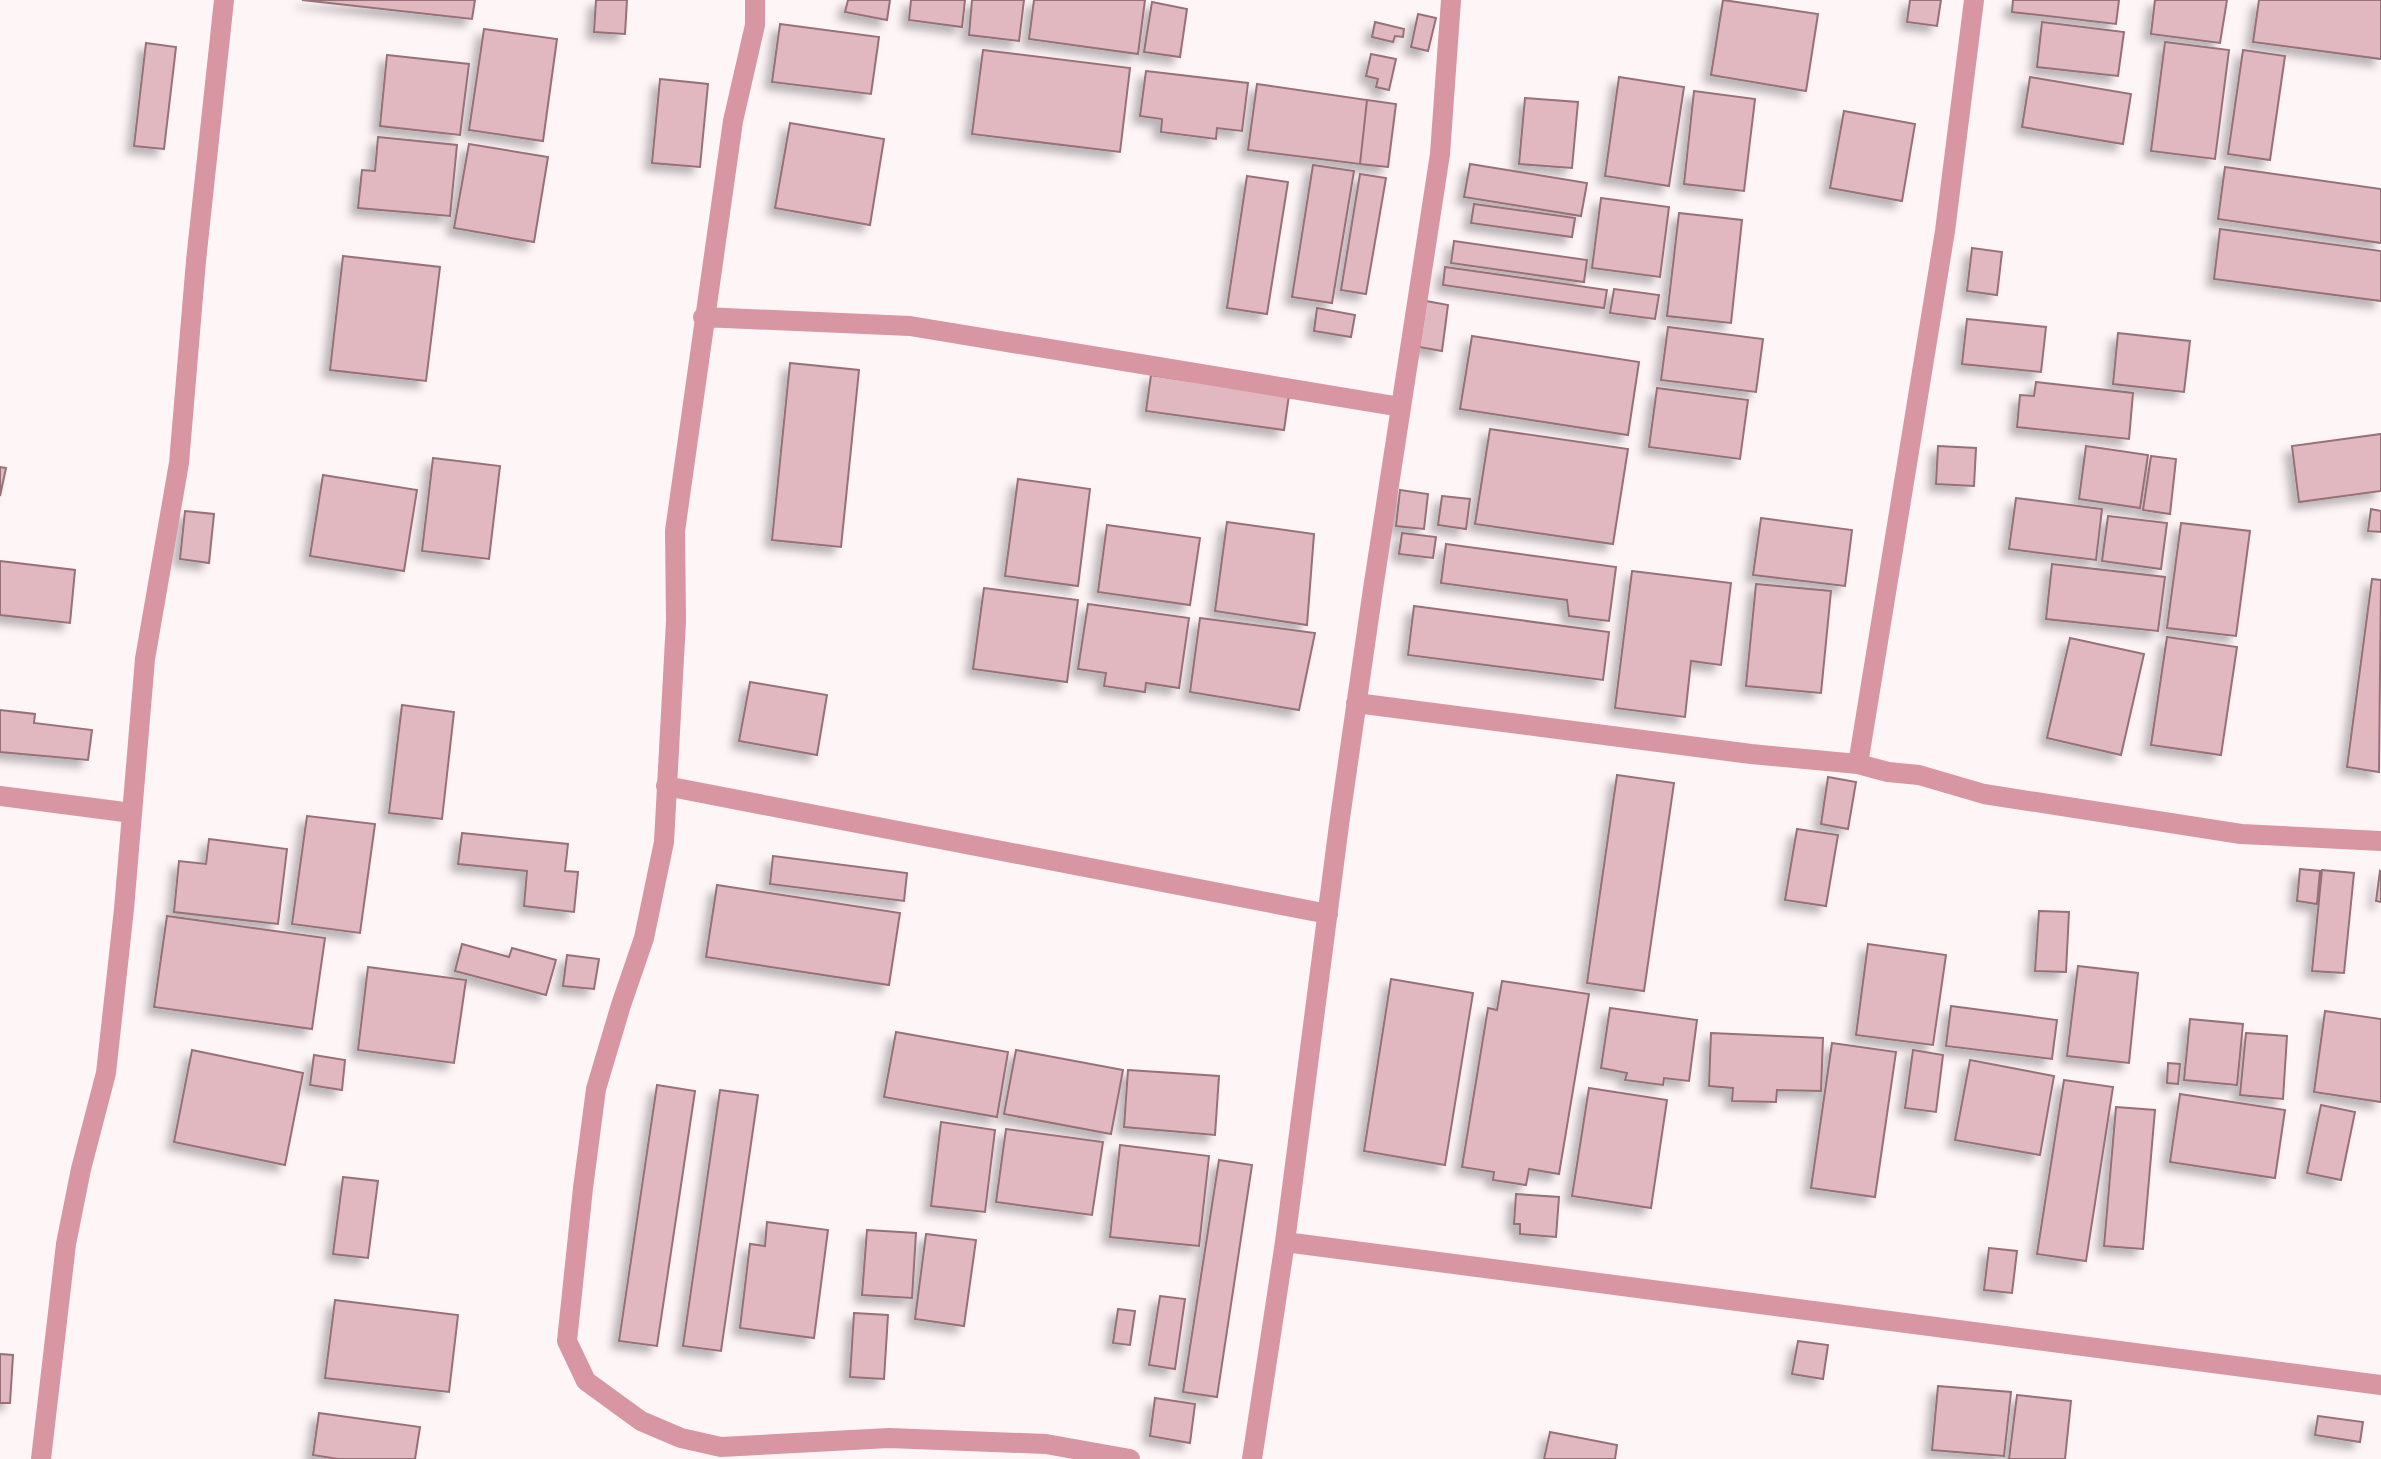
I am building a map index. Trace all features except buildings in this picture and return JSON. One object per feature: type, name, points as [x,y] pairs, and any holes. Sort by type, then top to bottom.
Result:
[{"type":"street","points":[[41,1459],[66,1244],[81,1169],[106,1073],[145,659],[179,463],[196,261],[224,0]]},
{"type":"street","points":[[755,0],[755,25],[733,121],[703,317],[675,531],[676,621],[664,842],[644,938],[596,1089],[567,1341],[586,1381],[641,1421],[681,1438],[721,1447],[889,1438],[1046,1444],[1130,1459]]},
{"type":"street","points":[[1252,1459],[1285,1242],[1356,703],[1440,154],[1451,0]]},
{"type":"street","points":[[1858,764],[1945,231],[1974,0]]},
{"type":"street","points":[[703,317],[910,326],[1401,407]]},
{"type":"street","points":[[1356,703],[1751,754],[1858,764],[1888,772],[1919,775],[1984,794],[2241,834],[2381,841]]},
{"type":"street","points":[[666,786],[1328,914]]},
{"type":"street","points":[[0,796],[132,813]]},
{"type":"street","points":[[1285,1242],[2381,1385]]}]
